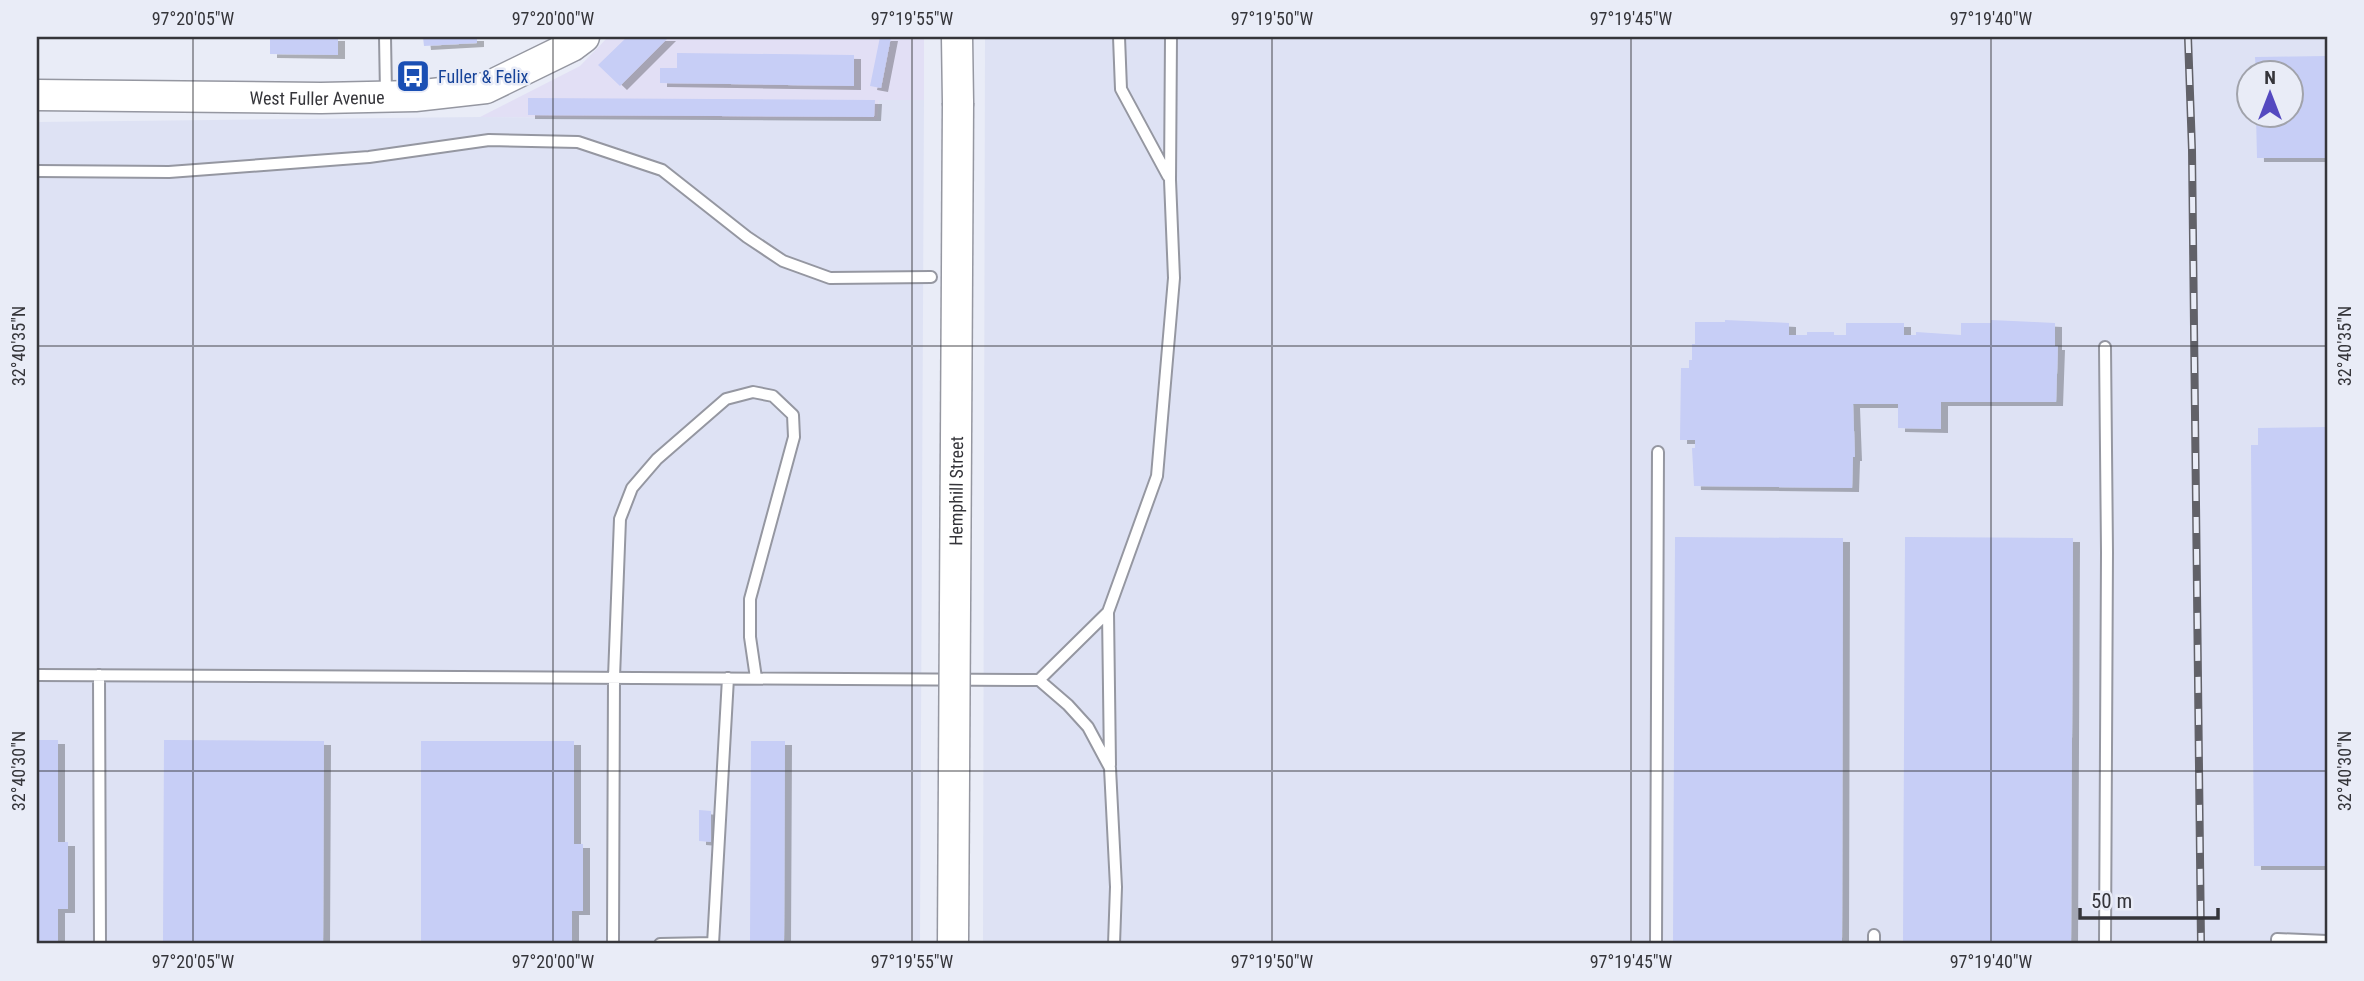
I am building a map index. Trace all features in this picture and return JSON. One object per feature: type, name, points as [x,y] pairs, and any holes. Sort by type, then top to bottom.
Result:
[{"type":"main road","name":"West Fuller Avenue","points":[[37,95],[321,98],[415,96],[486,88],[572,46],[584,37]]},
{"type":"main road","name":"Hemphill Street","points":[[953,944],[957,37]]},
{"type":"lane","points":[[385,37],[386,96]]},
{"type":"lane","points":[[1119,37],[1121,89],[1170,180]]},
{"type":"lane","points":[[1114,944],[1116,887],[1110,768],[1108,612],[1157,476],[1174,278],[1170,180],[1171,37]]},
{"type":"lane","points":[[37,171],[169,172],[369,157],[489,140],[578,142],[662,170],[747,237],[783,261],[830,278],[932,277]]},
{"type":"lane","points":[[2105,346],[2105,944]]},
{"type":"lane","points":[[613,944],[614,677],[620,519],[632,488],[657,459],[726,399],[753,391],[773,396],[793,415],[794,438],[750,599],[750,637],[756,678]]},
{"type":"lane","points":[[1656,944],[1658,452]]},
{"type":"lane","points":[[1039,680],[1108,612]]},
{"type":"lane","points":[[37,675],[1039,680],[1088,727],[1110,768]]},
{"type":"lane","points":[[99,675],[100,944]]},
{"type":"lane","points":[[660,944],[713,943],[728,678]]},
{"type":"lane","points":[[2277,944],[2277,939],[2327,941]]},
{"type":"shaded area","points":[[608,37],[924,37],[924,100],[879,100],[877,119],[480,117],[580,66]]},
{"type":"shaded area","points":[[985,37],[2327,37],[2327,944],[983,944]]},
{"type":"shaded area","points":[[879,100],[924,100],[920,944],[37,944],[37,122],[480,117],[877,119]]},
{"type":"building","points":[[270,37],[338,37],[338,55],[270,54]]},
{"type":"building","points":[[423,37],[477,37],[477,43],[424,46]]},
{"type":"building","points":[[627,37],[669,37],[620,86],[598,65]]},
{"type":"building","points":[[880,37],[891,37],[881,88],[870,86]]},
{"type":"building","points":[[677,53],[854,55],[854,86],[660,83],[660,68],[677,68]]},
{"type":"building","points":[[2327,56],[2327,158],[2257,158],[2256,130],[2304,130],[2304,60],[2255,60],[2255,57]]},
{"type":"building","points":[[528,98],[875,100],[874,117],[528,115]]},
{"type":"building","points":[[1725,320],[1789,323],[1789,335],[1834,332],[1834,335],[1846,335],[1846,323],[1904,323],[1904,335],[1916,335],[1916,332],[1961,335],[1961,323],[1991,323],[1991,320],[2055,323],[2055,346],[2058,346],[2056,402],[1941,402],[1941,429],[1898,428],[1898,404],[1853,404],[1855,457],[1852,488],[1694,486],[1692,448],[1695,448],[1695,440],[1680,440],[1681,368],[1689,368],[1689,360],[1692,360],[1695,322]]},
{"type":"building","points":[[2327,427],[2327,866],[2254,866],[2251,445],[2258,445],[2258,428]]},
{"type":"building","points":[[1675,537],[1843,538],[1842,944],[1673,944]]},
{"type":"building","points":[[1905,537],[2073,538],[2071,944],[1903,944]]},
{"type":"building","points":[[37,740],[58,740],[58,842],[68,842],[68,909],[58,909],[58,944],[37,944]]},
{"type":"building","points":[[164,740],[324,741],[323,944],[163,944]]},
{"type":"building","points":[[421,741],[574,741],[574,844],[583,844],[583,911],[572,911],[572,944],[421,944]]},
{"type":"building","points":[[751,741],[785,741],[784,941],[787,944],[750,944]]},
{"type":"building","points":[[699,810],[711,811],[711,842],[699,841]]},
{"type":"railway","points":[[2188,37],[2192,150],[2201,944]]},
{"type":"place","name":"Fuller & Felix","points":[[413,76]]}]
